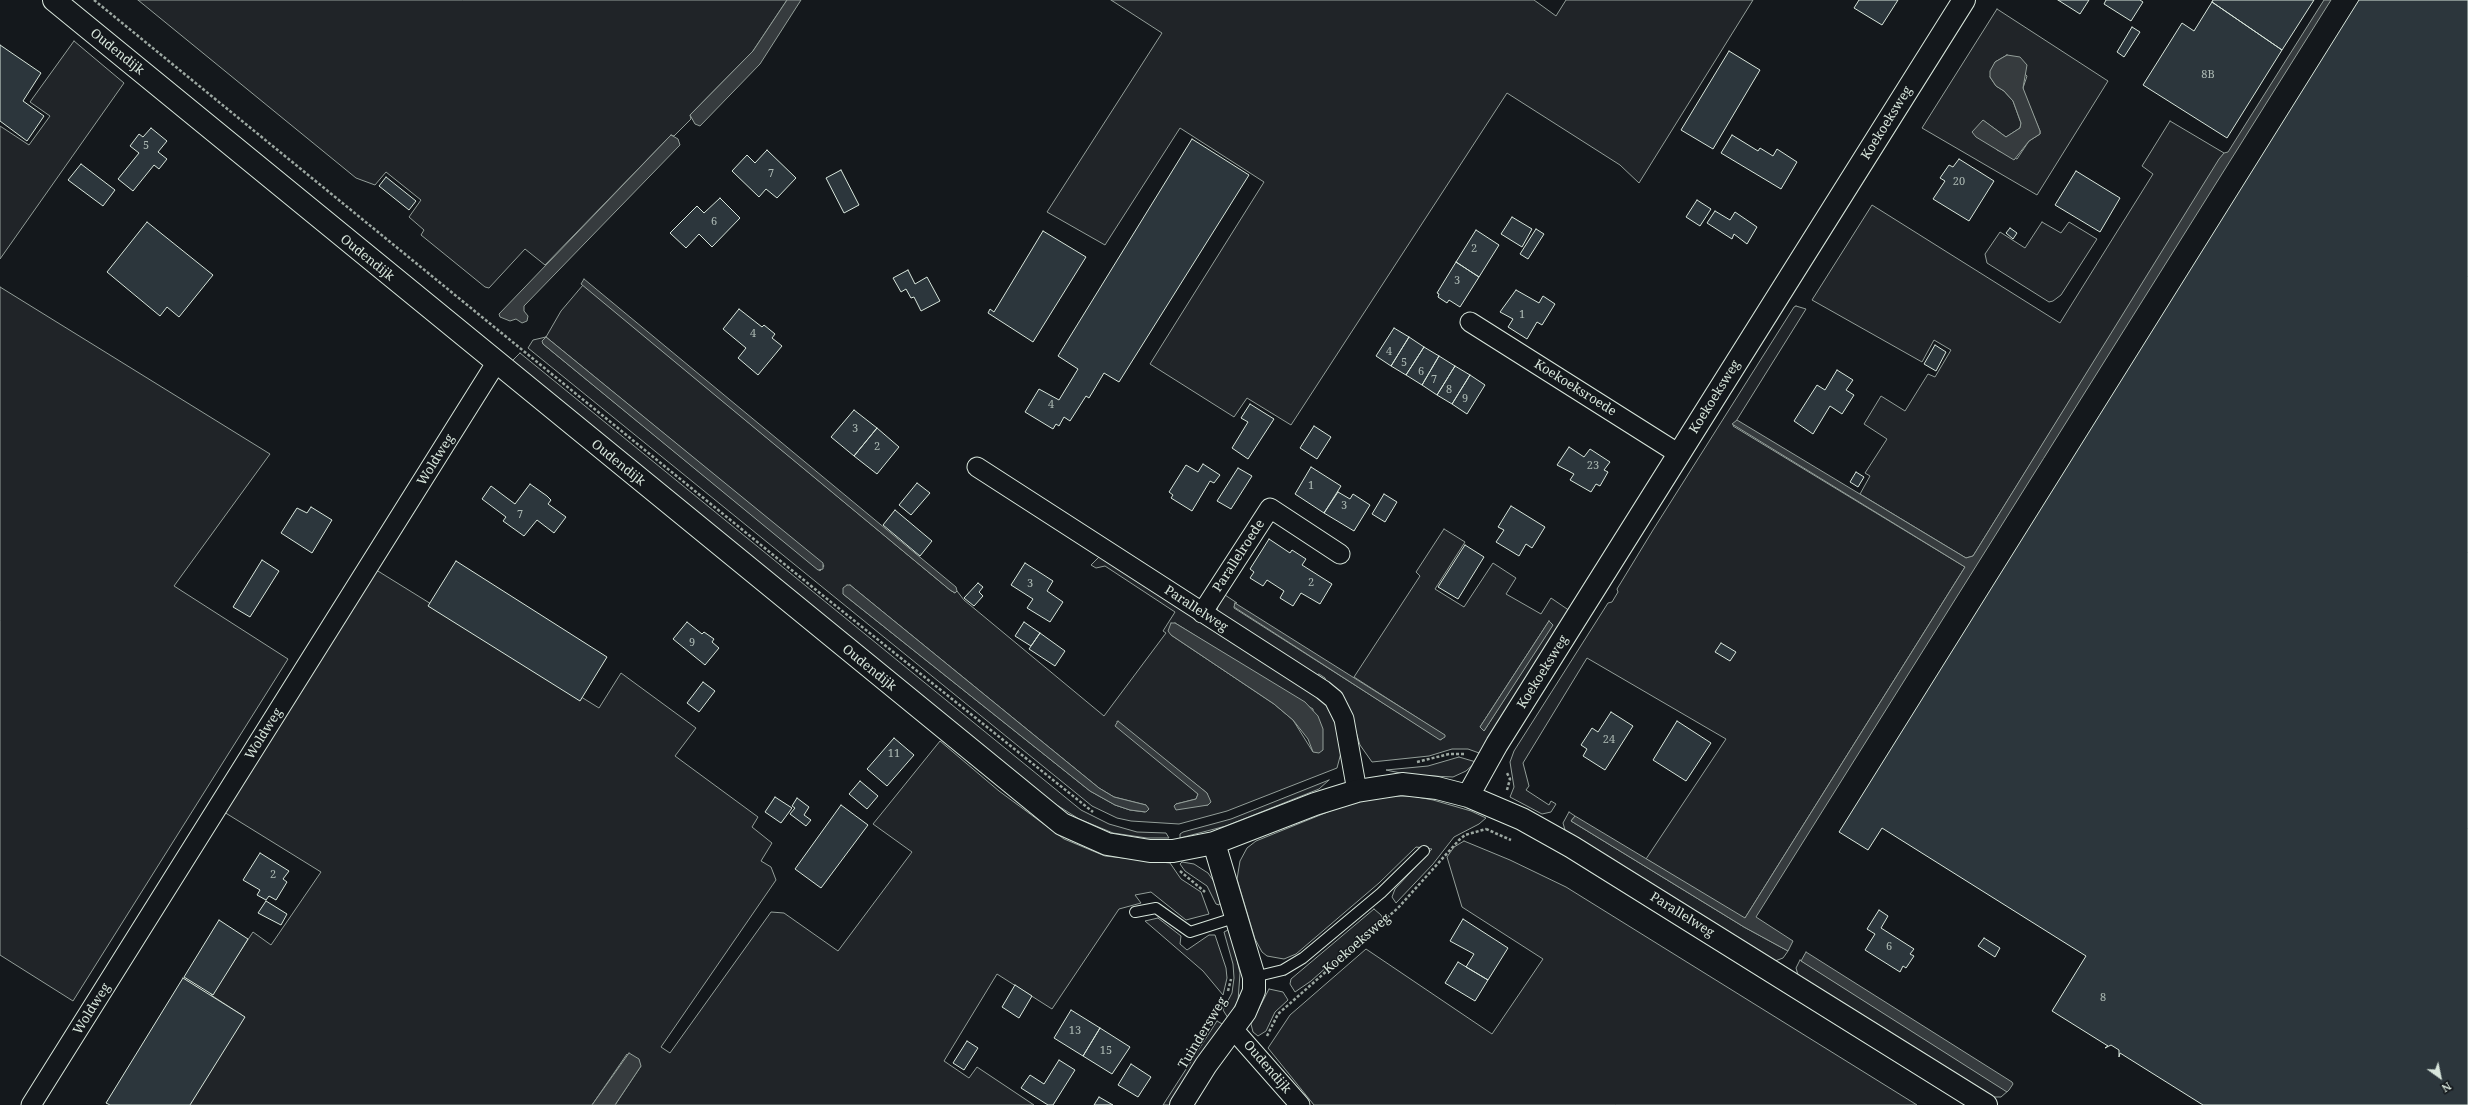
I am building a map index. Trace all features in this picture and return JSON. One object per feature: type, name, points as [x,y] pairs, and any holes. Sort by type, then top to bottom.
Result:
[{"type":"street","name":"Oudendijk","points":[[54,0],[1048,814],[1077,832],[1108,844],[1150,851],[1174,851],[1214,843]]},
{"type":"street","name":"Koekoeksweg","points":[[1468,796],[1497,744],[1964,0]]},
{"type":"street","name":"Koekoeksroede","points":[[1470,322],[1679,454]]},
{"type":"street","name":"Woldweg","points":[[31,1105],[496,363]]},
{"type":"street","name":"Parallelweg","points":[[977,467],[1323,690],[1334,700],[1344,719],[1357,790]]},
{"type":"street","name":"Parallelroede","points":[[1202,613],[1270,508],[1340,554]]},
{"type":"street","name":"Parallelweg","points":[[1214,843],[1315,804],[1357,790],[1402,784],[1437,788],[1468,796],[1522,819],[1572,846],[1986,1105]]},
{"type":"street","name":"Tuindersweg","points":[[1181,1105],[1206,1065],[1233,1029],[1252,997],[1254,976],[1227,920],[1214,843]]},
{"type":"street","name":"Oudendijk","points":[[1233,1029],[1300,1105]]},
{"type":"lane","name":"Koekoeksweg","points":[[1254,976],[1283,970],[1303,958],[1381,893],[1424,851]]},
{"type":"lane","points":[[1135,912],[1156,908],[1190,932],[1227,920]]},
{"type":"path","name":"Oudendijk","points":[[94,0],[828,599],[1096,814]]},
{"type":"path","name":"Koekoeksweg","points":[[1251,1050],[1267,1035],[1278,1014],[1398,908],[1459,840],[1465,835],[1486,829]]},
{"type":"path","points":[[1174,851],[1182,874],[1207,894],[1227,920]]},
{"type":"path","name":"Tuindersweg","points":[[1227,994],[1231,976]]},
{"type":"shaded area","points":[[138,0],[787,0],[753,51],[690,115],[691,119],[674,136],[671,135],[545,265],[525,249],[489,288],[485,287],[421,235],[424,230],[409,217],[421,200],[386,172],[375,185],[356,178]]},
{"type":"shaded area","points":[[787,0],[801,0],[760,64],[700,126],[695,124],[690,115],[753,51]]},
{"type":"shaded area","points":[[1111,0],[1534,0],[1556,16],[1566,0],[1753,0],[1639,183],[1620,165],[1507,93],[1291,425],[1247,398],[1234,417],[1150,364],[1264,182],[1180,128],[1105,245],[1047,212],[1162,33]]},
{"type":"shaded area","points":[[2324,0],[2331,0],[1756,917],[1793,941],[1788,951],[1744,927],[1571,821],[1575,816],[1745,918],[1965,567],[1732,424],[1737,420],[1966,558],[1973,556],[2219,159],[2224,153],[2228,152]]},
{"type":"shaded area","points":[[1997,9],[2108,81],[2037,195],[1922,128]],"holes":[[[2007,55],[2027,76],[2023,88],[2024,93],[2040,134],[2029,141],[2017,159],[1997,150],[1984,121],[2006,137],[2020,128],[2021,123],[2013,101],[2004,91],[1996,86],[1990,77],[1995,62]]]},
{"type":"shaded area","points":[[74,41],[124,83],[0,259],[0,126],[29,145],[50,116],[30,102]]},
{"type":"shaded area","points":[[2007,55],[2020,57],[2027,65],[2023,88],[2040,131],[2040,134],[2029,141],[2014,160],[1976,137],[1972,132],[1983,120],[2006,137],[2020,128],[2021,123],[2013,101],[2004,91],[1996,86],[1990,77],[1990,71],[1995,62]]},
{"type":"shaded area","points":[[2170,121],[2224,153],[1973,556],[1966,558],[1860,494],[1870,476],[1865,473],[1887,439],[1864,424],[1881,396],[1905,411],[1928,374],[1935,377],[1951,350],[1934,340],[1922,362],[1812,300],[1872,205],[2060,323],[2153,174],[2142,166]]},
{"type":"shaded area","points":[[671,135],[678,139],[680,145],[524,306],[524,311],[528,316],[527,321],[522,323],[516,319],[510,321],[500,317],[499,314]]},
{"type":"shaded area","points":[[2042,222],[2061,233],[2069,222],[2097,239],[2061,295],[2049,302],[1987,263],[1985,254],[2000,232],[2025,248]]},
{"type":"shaded area","points":[[584,279],[956,587],[957,591],[955,593],[950,590],[581,284]]},
{"type":"shaded area","points":[[583,285],[950,590],[955,593],[957,591],[964,600],[1104,716],[1166,633],[1163,631],[1175,612],[1105,566],[1096,568],[1091,565],[1100,556],[1323,699],[1336,719],[1342,749],[1337,768],[1227,811],[1179,824],[1131,821],[1117,818],[1092,806],[528,348],[533,340],[546,337],[561,311]],"holes":[[[546,337],[824,566],[820,571],[543,344]],[[850,585],[1099,788],[1114,797],[1146,805],[1145,812],[1130,810],[1115,805],[1090,791],[843,594]],[[1175,623],[1313,709],[1313,752],[1293,720],[1274,704],[1171,635]],[[1117,722],[1207,793],[1208,805],[1176,804],[1196,799],[1198,794]]]},
{"type":"shaded area","points":[[0,287],[270,454],[174,586],[288,659],[73,1001],[0,955]]},
{"type":"shaded area","points":[[1796,306],[1806,309],[1733,426],[1965,567],[1745,918],[1743,918],[1646,859],[1726,739],[1587,658],[1523,763],[1529,786],[1526,790],[1549,805],[1551,801],[1556,804],[1551,812],[1542,814],[1510,797],[1514,787],[1510,762],[1514,751],[1608,603],[1612,602],[1618,592],[1617,589],[1653,530]]},
{"type":"shaded area","points":[[546,337],[823,563],[823,569],[818,570],[543,344],[542,341]]},
{"type":"shaded area","points":[[520,353],[1081,810],[1109,824],[1137,832],[1166,833],[1169,838],[1147,838],[1113,833],[1079,819],[1052,802],[511,362]]},
{"type":"shaded area","points":[[1444,529],[1465,542],[1435,589],[1464,607],[1493,563],[1516,578],[1506,594],[1541,614],[1551,598],[1570,611],[1482,754],[1468,749],[1452,749],[1429,756],[1372,762],[1360,745],[1352,719],[1326,684],[1325,678],[1319,674],[1313,676],[1217,611],[1218,606],[1225,595],[1237,603],[1235,603],[1234,608],[1441,740],[1444,735],[1354,677],[1420,576],[1416,572]],"holes":[[[1549,621],[1552,625],[1484,731],[1480,727]]]},
{"type":"shaded area","points":[[373,568],[599,708],[621,673],[696,728],[675,756],[758,817],[752,827],[772,843],[761,861],[771,867],[776,880],[661,1047],[670,1053],[771,912],[784,913],[838,951],[912,852],[873,824],[940,741],[999,791],[1064,839],[1105,856],[1170,863],[1181,879],[1201,892],[1209,914],[1186,920],[1151,892],[1135,895],[1141,903],[1119,909],[1052,1009],[997,974],[944,1061],[969,1078],[977,1067],[1034,1105],[615,1105],[641,1066],[627,1054],[592,1105],[185,1105],[242,1015],[211,995],[253,932],[271,945],[321,872],[224,812]]},
{"type":"shaded area","points":[[850,585],[1099,788],[1114,797],[1146,805],[1149,809],[1146,812],[1130,810],[1115,805],[1090,791],[843,594],[843,588]]},
{"type":"shaded area","points":[[1235,603],[1445,735],[1445,737],[1440,740],[1234,607]]},
{"type":"shaded area","points":[[1549,621],[1553,625],[1484,731],[1480,727]]},
{"type":"shaded area","points":[[1171,623],[1175,623],[1305,702],[1318,716],[1323,729],[1323,750],[1319,753],[1313,752],[1308,739],[1293,720],[1274,704],[1171,635],[1168,631]]},
{"type":"shaded area","points":[[1118,721],[1207,793],[1211,802],[1208,805],[1176,810],[1174,806],[1176,804],[1196,799],[1198,794],[1115,726]]},
{"type":"shaded area","points":[[1459,757],[1476,762],[1466,771],[1453,777],[1410,775],[1386,770],[1428,766]]},
{"type":"shaded area","points":[[1329,780],[1319,789],[1226,826],[1180,838],[1180,834],[1183,832],[1231,819]]},
{"type":"shaded area","points":[[1388,796],[1412,796],[1433,800],[1471,811],[1486,818],[1479,824],[1454,837],[1433,864],[1396,903],[1392,897],[1395,889],[1432,849],[1416,847],[1379,883],[1296,954],[1284,959],[1267,956],[1262,952],[1255,939],[1237,879],[1240,861],[1247,848],[1256,841],[1340,807],[1362,800]]},
{"type":"shaded area","points":[[1569,812],[1575,816],[1571,821],[1744,927],[1788,951],[1783,958],[1775,961],[1565,830],[1563,823]]},
{"type":"shaded area","points":[[1464,841],[1510,860],[1566,887],[1917,1105],[1314,1105],[1268,1048],[1290,1015],[1366,949],[1492,1034],[1543,959],[1462,907],[1447,857],[1454,847]]},
{"type":"shaded area","points":[[1182,862],[1194,864],[1208,873],[1217,886],[1221,901],[1219,905],[1216,904],[1207,886],[1185,871],[1180,864]]},
{"type":"shaded area","points":[[1374,909],[1381,915],[1382,918],[1311,981],[1295,992],[1290,984],[1291,979]]},
{"type":"shaded area","points":[[1158,918],[1181,936],[1180,944],[1187,950],[1209,935],[1215,935],[1226,968],[1227,978],[1223,995],[1203,971],[1145,921]]},
{"type":"shaded area","points":[[1228,930],[1231,933],[1240,973],[1238,1001],[1228,1018],[1223,1010],[1232,993],[1234,978],[1233,964],[1224,932]]},
{"type":"shaded area","points":[[1806,952],[2013,1084],[2007,1092],[1801,961]]},
{"type":"shaded area","points":[[1800,960],[2007,1091],[2009,1090],[2001,1097],[1992,1097],[1798,975],[1796,968]]},
{"type":"shaded area","points":[[1269,989],[1283,992],[1288,1000],[1275,1012],[1266,1031],[1258,1036],[1253,1032],[1251,1024]]},
{"type":"shaded area","points":[[1217,1021],[1224,1025],[1170,1105],[1163,1105]]},
{"type":"shaded area","points":[[629,1053],[639,1059],[641,1066],[615,1105],[592,1105]]},
{"type":"building","points":[[1859,0],[1898,0],[1882,25],[1854,8]]},
{"type":"building","points":[[2058,0],[2089,0],[2080,14]]},
{"type":"building","points":[[2106,0],[2140,0],[2143,2],[2131,21],[2104,4]]},
{"type":"building","points":[[2213,0],[2314,0],[2282,50],[2212,2]]},
{"type":"building","points":[[2359,0],[2468,0],[2468,1105],[2203,1105],[2120,1053],[2119,1057],[2119,1050],[2111,1045],[2105,1048],[2108,1046],[2052,1011],[2086,956],[1882,828],[1868,850],[1839,832]]},
{"type":"building","points":[[2212,2],[2282,50],[2227,138],[2143,85],[2182,23],[2194,31]]},
{"type":"building","points":[[2132,27],[2140,32],[2124,57],[2117,52]]},
{"type":"building","points":[[0,45],[41,73],[23,101],[44,116],[27,141],[0,121]]},
{"type":"building","points":[[1729,51],[1760,70],[1713,149],[1681,130]]},
{"type":"building","points":[[151,128],[167,141],[158,152],[167,159],[159,169],[154,165],[133,191],[118,179],[139,153],[130,146],[139,134],[143,137]]},
{"type":"building","points":[[1732,135],[1758,151],[1760,148],[1773,156],[1777,149],[1797,162],[1781,189],[1721,153]]},
{"type":"building","points":[[1192,139],[1249,175],[1119,382],[1104,373],[1089,398],[1086,396],[1070,421],[1064,417],[1059,426],[1056,424],[1053,429],[1025,412],[1039,389],[1059,400],[1078,369],[1058,356]]},
{"type":"building","points":[[767,150],[796,178],[777,198],[766,189],[759,197],[732,171],[747,155],[755,163]]},
{"type":"building","points":[[1959,159],[1994,181],[1969,221],[1933,199],[1945,181],[1940,178],[1949,165],[1953,167]]},
{"type":"building","points":[[81,164],[115,190],[103,206],[68,180]]},
{"type":"building","points":[[841,170],[859,205],[844,213],[826,178]]},
{"type":"building","points":[[2076,171],[2120,198],[2100,232],[2055,205]]},
{"type":"building","points":[[386,177],[416,201],[409,210],[379,186]]},
{"type":"building","points":[[720,198],[740,218],[712,247],[699,234],[686,248],[670,233],[697,206],[704,213]]},
{"type":"building","points":[[1697,200],[1711,209],[1700,226],[1686,217]]},
{"type":"building","points":[[1715,211],[1730,220],[1735,212],[1757,227],[1747,244],[1734,234],[1732,239],[1707,223]]},
{"type":"building","points":[[1512,217],[1532,229],[1522,247],[1501,234]]},
{"type":"building","points":[[147,222],[213,275],[179,317],[167,307],[160,316],[107,272]]},
{"type":"building","points":[[2010,228],[2017,233],[2013,239],[2006,233]]},
{"type":"building","points":[[1536,229],[1544,234],[1528,259],[1520,254]]},
{"type":"building","points":[[1476,230],[1499,245],[1479,277],[1456,262]]},
{"type":"building","points":[[1043,231],[1086,257],[1033,342],[988,313],[990,309],[994,312]]},
{"type":"building","points":[[1456,262],[1479,277],[1460,307],[1449,300],[1447,303],[1438,297],[1439,294],[1437,293]]},
{"type":"building","points":[[908,270],[915,284],[927,277],[940,301],[921,311],[914,297],[911,298],[906,289],[901,292],[893,278]]},
{"type":"building","points":[[1516,290],[1539,303],[1543,296],[1555,304],[1542,325],[1537,322],[1527,339],[1508,327],[1513,319],[1500,312]]},
{"type":"building","points":[[739,309],[762,327],[764,325],[775,334],[772,338],[782,346],[758,375],[738,358],[746,348],[723,329]]},
{"type":"building","points":[[1394,328],[1409,337],[1391,366],[1376,356]]},
{"type":"building","points":[[1409,337],[1424,347],[1406,375],[1391,366]]},
{"type":"building","points":[[1935,345],[1946,352],[1936,371],[1924,364]]},
{"type":"building","points":[[1424,347],[1439,356],[1422,385],[1406,375]]},
{"type":"building","points":[[1439,356],[1455,366],[1437,395],[1422,385]]},
{"type":"building","points":[[1455,366],[1470,375],[1452,404],[1437,395]]},
{"type":"building","points":[[1837,370],[1853,380],[1846,390],[1854,395],[1842,414],[1830,406],[1813,434],[1794,421],[1817,385],[1825,390]]},
{"type":"building","points":[[1470,375],[1485,385],[1467,414],[1452,404]]},
{"type":"building","points":[[1250,404],[1274,419],[1248,459],[1232,448],[1248,422],[1241,418]]},
{"type":"building","points":[[854,410],[877,428],[854,456],[831,437]]},
{"type":"building","points":[[1314,426],[1331,437],[1317,459],[1300,448]]},
{"type":"building","points":[[877,428],[899,447],[877,474],[854,456]]},
{"type":"building","points":[[1569,447],[1584,457],[1590,449],[1610,462],[1604,470],[1608,472],[1600,486],[1596,484],[1591,492],[1570,480],[1574,474],[1557,465]]},
{"type":"building","points":[[1203,464],[1220,475],[1214,483],[1210,481],[1192,511],[1171,498],[1173,495],[1169,492],[1186,465],[1198,472]]},
{"type":"building","points":[[1311,467],[1341,486],[1324,513],[1295,494]]},
{"type":"building","points":[[1238,468],[1252,476],[1231,509],[1217,501]]},
{"type":"building","points":[[1856,472],[1864,477],[1858,487],[1850,482]]},
{"type":"building","points":[[917,483],[930,493],[911,515],[899,505]]},
{"type":"building","points":[[530,484],[547,496],[551,500],[548,504],[566,517],[554,533],[537,520],[524,536],[503,521],[506,517],[482,499],[491,486],[515,504]]},
{"type":"building","points":[[1338,492],[1350,499],[1353,494],[1370,505],[1354,531],[1324,513]]},
{"type":"building","points":[[1384,494],[1397,502],[1385,522],[1372,514]]},
{"type":"building","points":[[1511,506],[1545,527],[1532,548],[1526,544],[1519,556],[1496,542],[1504,530],[1498,527]]},
{"type":"building","points":[[311,507],[332,520],[312,553],[281,533],[297,508],[307,513]]},
{"type":"building","points":[[895,510],[932,541],[920,556],[883,525]]},
{"type":"building","points":[[1269,539],[1290,553],[1292,550],[1306,559],[1302,565],[1332,584],[1320,604],[1301,593],[1293,606],[1280,598],[1284,591],[1267,580],[1263,586],[1250,578],[1254,572],[1250,569]]},
{"type":"building","points":[[1465,545],[1484,557],[1458,599],[1438,587]]},
{"type":"building","points":[[262,560],[279,571],[250,617],[233,607]]},
{"type":"building","points":[[456,561],[607,657],[580,701],[428,606]]},
{"type":"building","points":[[1025,563],[1053,581],[1047,591],[1063,602],[1050,622],[1027,608],[1033,599],[1011,585]]},
{"type":"building","points":[[978,583],[983,587],[979,592],[983,596],[974,606],[964,598]]},
{"type":"building","points":[[687,622],[702,634],[704,632],[714,639],[712,642],[719,648],[705,665],[673,639]]},
{"type":"building","points":[[1024,622],[1040,633],[1031,646],[1015,636]]},
{"type":"building","points":[[1040,633],[1065,651],[1055,666],[1029,649]]},
{"type":"building","points":[[1721,643],[1736,652],[1730,661],[1715,652]]},
{"type":"building","points":[[703,682],[715,691],[699,712],[687,703]]},
{"type":"building","points":[[1611,712],[1633,726],[1605,770],[1583,756],[1587,749],[1581,745],[1592,728],[1598,732]]},
{"type":"building","points":[[1677,721],[1711,743],[1686,781],[1653,760]]},
{"type":"building","points":[[894,738],[914,755],[887,786],[867,769]]},
{"type":"building","points":[[860,781],[878,796],[867,809],[849,794]]},
{"type":"building","points":[[775,797],[792,808],[781,823],[765,812]]},
{"type":"building","points":[[797,798],[809,807],[804,815],[811,820],[806,826],[790,814],[795,808],[792,806]]},
{"type":"building","points":[[841,805],[868,825],[821,888],[795,869]]},
{"type":"building","points":[[260,853],[289,871],[283,879],[287,882],[276,900],[269,896],[266,900],[257,895],[260,890],[243,880]]},
{"type":"building","points":[[266,901],[287,914],[281,925],[258,913]]},
{"type":"building","points":[[1879,910],[1888,916],[1881,928],[1914,949],[1910,954],[1914,956],[1906,968],[1903,966],[1900,972],[1865,950],[1875,934],[1867,929]]},
{"type":"building","points":[[1463,919],[1508,948],[1488,980],[1466,967],[1474,954],[1450,941]]},
{"type":"building","points":[[219,920],[248,939],[213,995],[184,977]]},
{"type":"building","points":[[1984,938],[2000,948],[1995,957],[1978,946]]},
{"type":"building","points":[[1458,962],[1488,980],[1475,1001],[1445,983]]},
{"type":"building","points":[[183,978],[245,1017],[190,1105],[110,1105],[106,1103]]},
{"type":"building","points":[[1015,985],[1032,996],[1019,1018],[1002,1007]]},
{"type":"building","points":[[1071,1010],[1100,1028],[1083,1056],[1054,1038]]},
{"type":"building","points":[[1100,1028],[1130,1047],[1112,1074],[1083,1056]]},
{"type":"building","points":[[967,1041],[978,1048],[964,1070],[953,1063]]},
{"type":"building","points":[[1059,1060],[1075,1070],[1053,1105],[1048,1105],[1021,1088],[1030,1075],[1044,1084]]},
{"type":"building","points":[[1131,1064],[1151,1077],[1138,1097],[1118,1085]]},
{"type":"building","points":[[1099,1097],[1113,1105],[1094,1105]]}]
